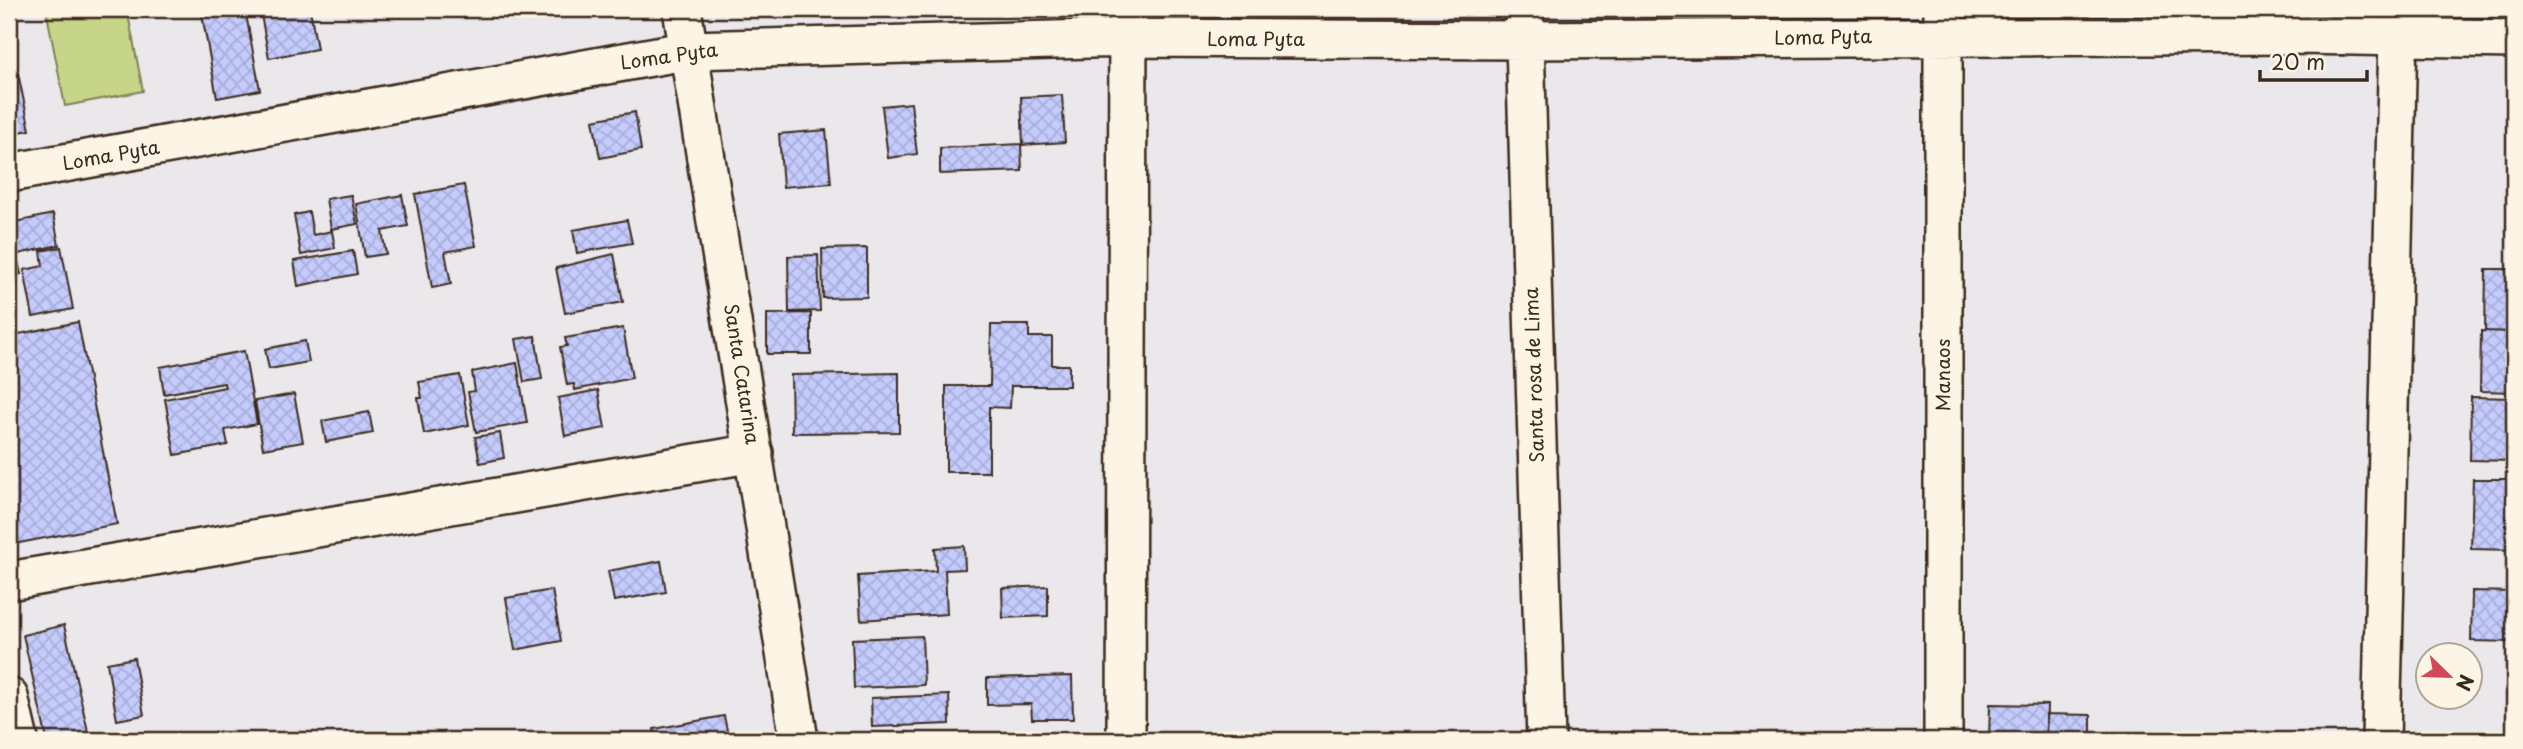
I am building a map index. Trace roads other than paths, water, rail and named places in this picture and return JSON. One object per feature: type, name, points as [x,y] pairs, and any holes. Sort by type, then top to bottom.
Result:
[{"type":"street","name":"Santa Catarina","points":[[682,9],[799,740]]},
{"type":"street","name":"Loma Pyta","points":[[9,173],[690,50],[1128,23],[1943,22],[2514,39]]},
{"type":"street","name":"Manaos","points":[[1943,22],[1943,740]]},
{"type":"street","points":[[1126,740],[1128,23]]},
{"type":"street","name":"Santa rosa de Lima","points":[[1524,24],[1546,740]]},
{"type":"street","points":[[2381,740],[2398,36]]},
{"type":"street","points":[[9,581],[754,453]]},
{"type":"street","points":[[9,697],[19,740]]}]
